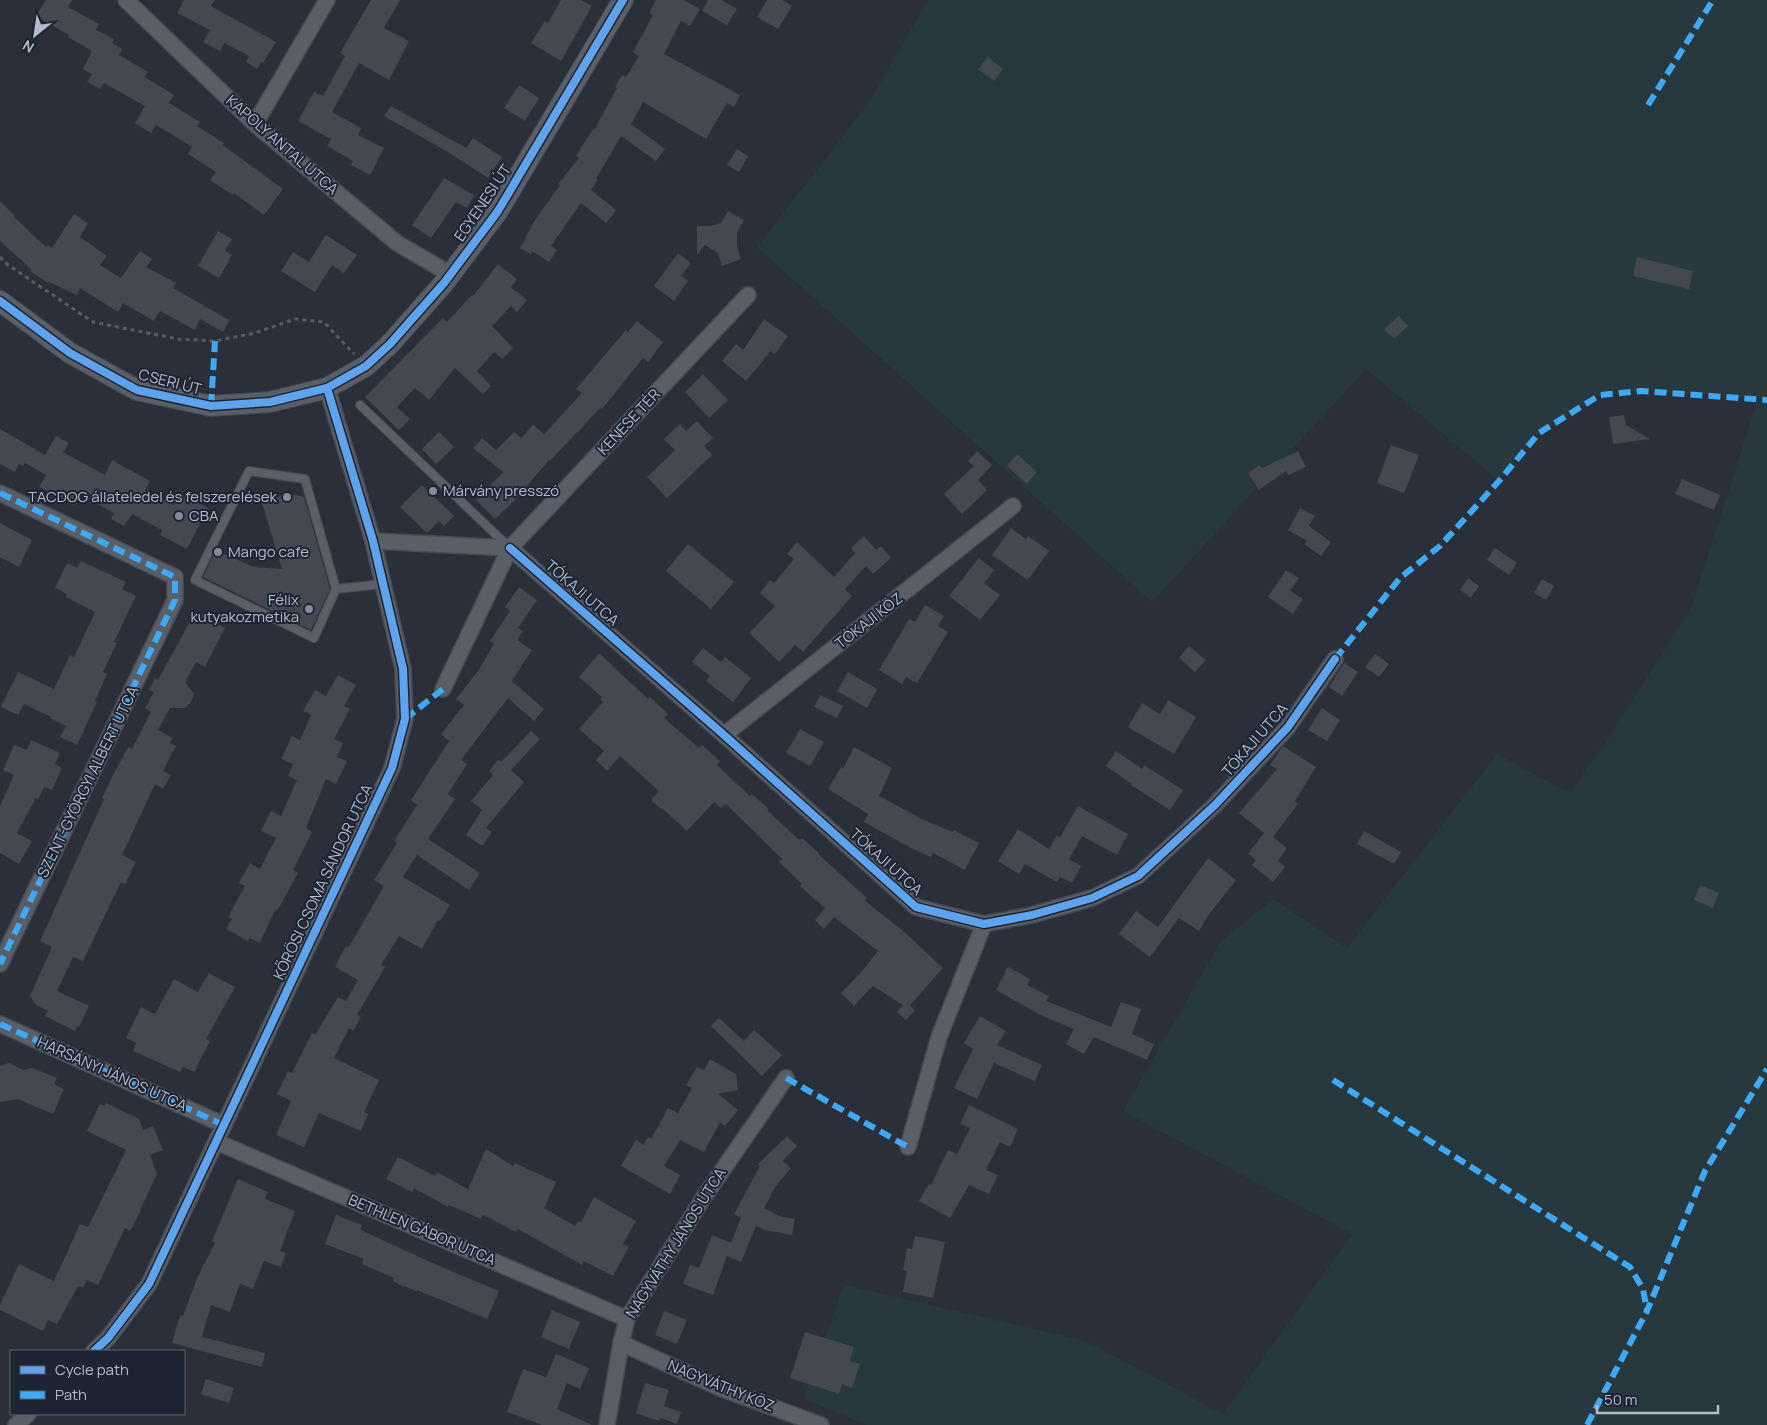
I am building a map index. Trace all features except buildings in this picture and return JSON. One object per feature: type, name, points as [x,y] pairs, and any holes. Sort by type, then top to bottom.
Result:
[{"type":"street","name":"KAPOLY ANTAL UTCA","points":[[126,0],[255,124],[397,243],[450,274]]},
{"type":"street","points":[[255,124],[328,0]]},
{"type":"street","name":"EGYENESI ÚT","points":[[327,388],[366,366],[390,344],[450,274],[498,211],[623,0]]},
{"type":"street","name":"KENESE TÉR","points":[[510,548],[748,295]]},
{"type":"street","name":"CSERI ÚT","points":[[0,302],[70,353],[137,390],[211,406],[270,402],[327,388]]},
{"type":"street","name":"KŐRÖSI CSOMA SÁNDOR UTCA","points":[[95,1350],[108,1338],[149,1284],[392,768],[405,719],[403,669],[373,541],[327,388]]},
{"type":"street","name":"SZENT-GYÖRGYI ALBERT UTCA","points":[[0,493],[175,576],[175,600],[0,964]]},
{"type":"street","name":"TÓKAJI KÖZ","points":[[724,735],[1013,506]]},
{"type":"street","points":[[373,541],[510,548],[443,689]]},
{"type":"street","name":"TÓKAJI UTCA","points":[[510,548],[724,735],[916,907],[984,924],[1032,915],[1092,898],[1138,876],[1215,805],[1288,727],[1335,659]]},
{"type":"street","points":[[908,1148],[939,1037],[984,924]]},
{"type":"street","name":"HARSÁNYI JÁNOS UTCA","points":[[0,1024],[224,1125]]},
{"type":"street","name":"NAGYVÁTHY JÁNOS UTCA","points":[[607,1425],[627,1319],[704,1197],[786,1078]]},
{"type":"street","name":"BETHLEN GÁBOR UTCA","points":[[216,1142],[627,1319]]},
{"type":"street","name":"NAGYVÁTHY KÖZ","points":[[621,1343],[720,1388],[822,1425]]},
{"type":"street","points":[[16,1425],[27,1415]]},
{"type":"lane","name":"TÓKAJI UTCA","points":[[360,405],[510,548]]},
{"type":"lane","points":[[249,471],[305,479],[336,590],[314,638],[195,580],[249,471]]},
{"type":"lane","points":[[336,590],[383,584]]},
{"type":"path","points":[[0,257],[8,265],[93,322],[178,339],[215,341],[255,333],[295,319],[324,322],[366,366]]},
{"type":"shaded area","points":[[928,0],[1767,0],[1767,1425],[866,1425],[803,1398],[844,1285],[1086,1341],[1223,1414],[1352,1234],[1123,1111],[1221,941],[1273,899],[1347,948],[1497,754],[1570,793],[1609,737],[1691,608],[1758,399],[1641,391],[1600,395],[1539,433],[1499,481],[1366,369],[1152,602],[757,247],[868,104]]},
{"type":"marked path","points":[[1648,105],[1713,0]]},
{"type":"marked path","points":[[211,406],[215,341]]},
{"type":"marked path","points":[[1335,659],[1400,578],[1440,546],[1499,481],[1539,433],[1600,395],[1641,391],[1767,400]]},
{"type":"marked path","points":[[0,493],[175,577],[175,600],[0,964]]},
{"type":"marked path","points":[[405,719],[443,689]]},
{"type":"marked path","points":[[0,1024],[224,1125]]},
{"type":"marked path","points":[[1587,1425],[1647,1311],[1705,1171],[1767,1069]]},
{"type":"marked path","points":[[786,1078],[908,1147]]},
{"type":"marked path","points":[[1333,1080],[1630,1267],[1643,1289],[1647,1311]]},
{"type":"cycle path","points":[[0,301],[70,353],[137,390],[211,406],[270,402],[327,388],[366,366],[390,344],[444,283],[498,211],[623,0]]},
{"type":"cycle path","points":[[95,1350],[108,1338],[149,1284],[392,768],[405,719],[403,669],[373,541],[327,388]]},
{"type":"cycle path","points":[[510,548],[724,735],[916,907],[984,924],[1032,915],[1092,898],[1138,876],[1215,805],[1288,727],[1335,659]]},
{"type":"place","name":"Márvány presszó","points":[[433,491]]},
{"type":"place","name":"TACDOG állateledel és felszerelések","points":[[287,497]]},
{"type":"place","name":"CBA","points":[[179,516]]},
{"type":"place","name":"Mango cafe","points":[[218,552]]},
{"type":"place","name":"Félix kutyakozmetika","points":[[309,609]]}]
